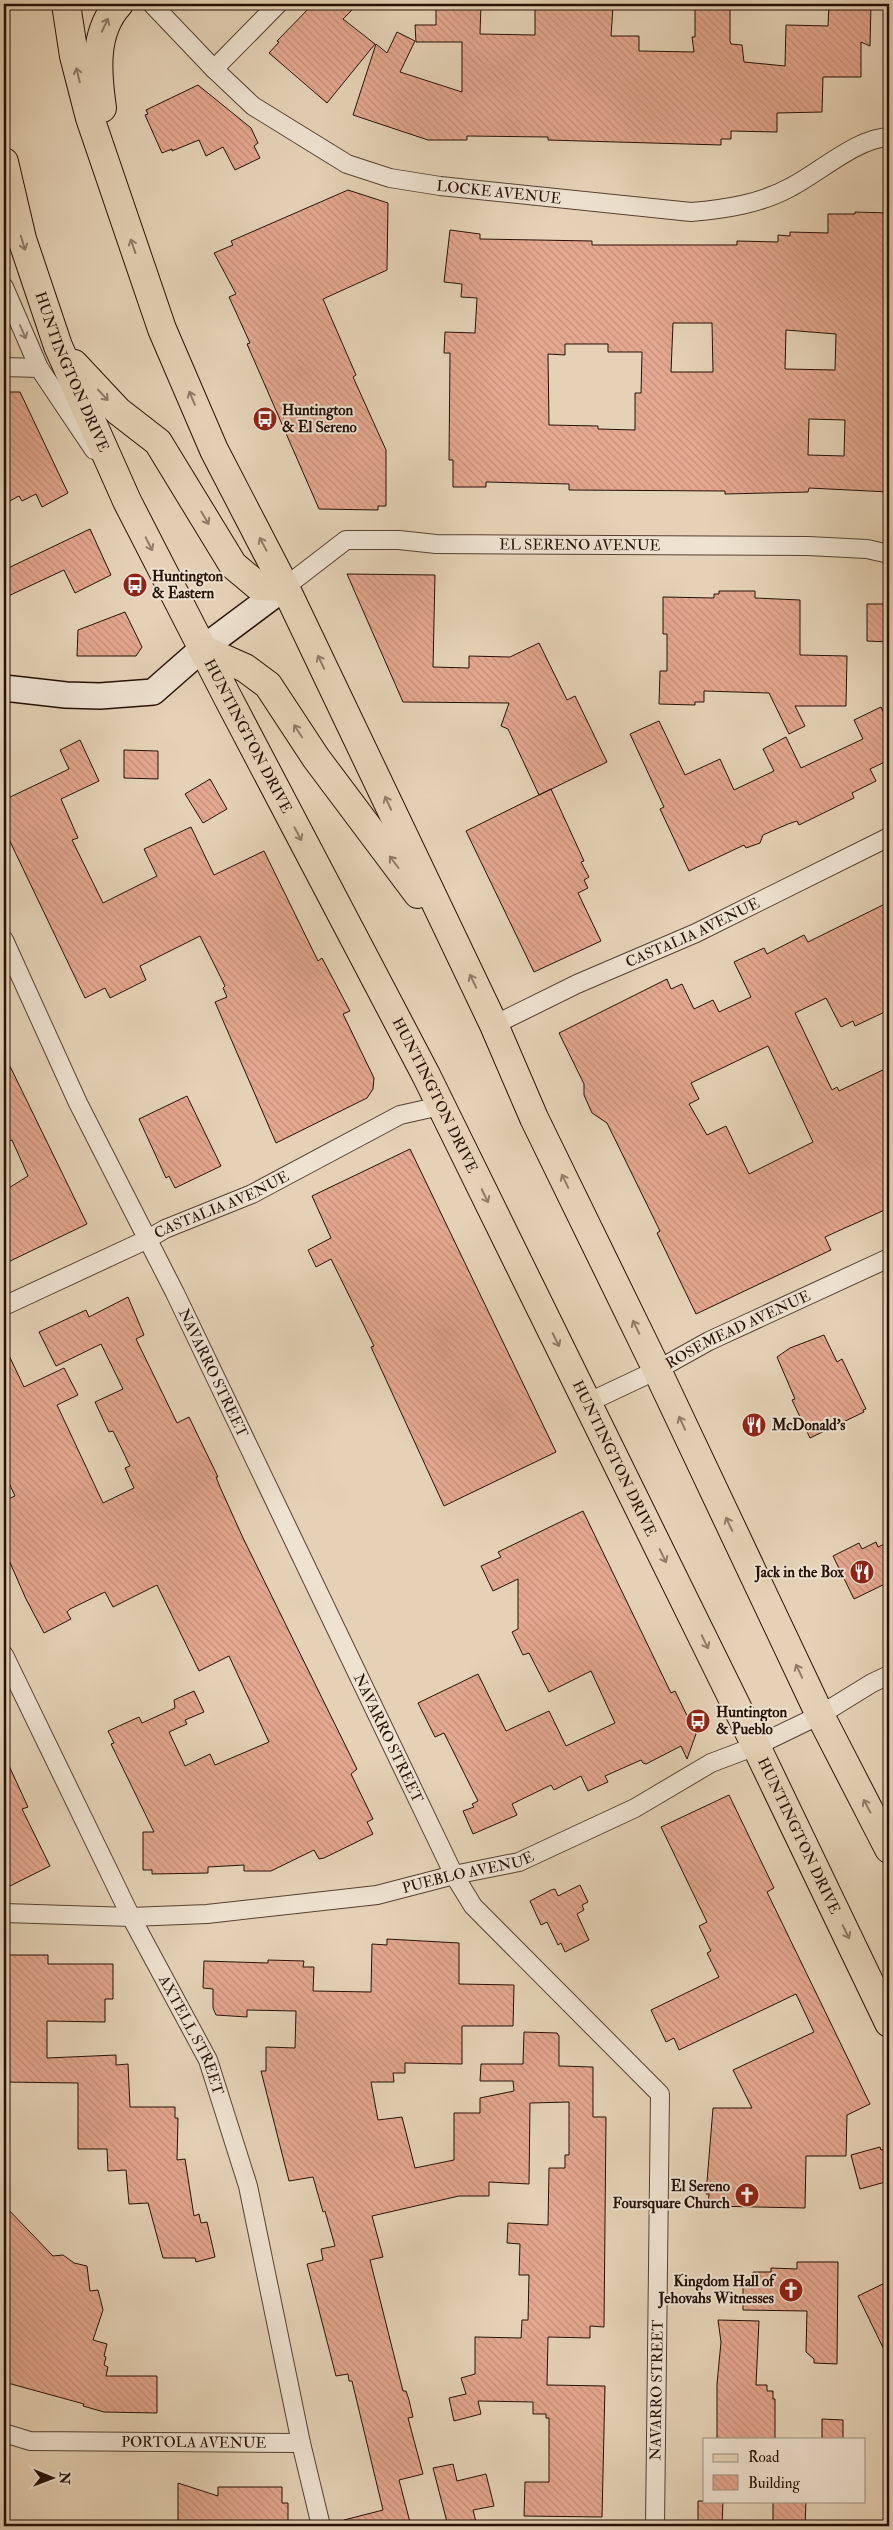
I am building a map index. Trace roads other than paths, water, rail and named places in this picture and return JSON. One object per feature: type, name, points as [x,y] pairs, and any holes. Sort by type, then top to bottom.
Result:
[{"type":"main road","points":[[66,4],[74,56],[90,118],[115,194],[162,329],[210,441],[285,587],[494,1025],[534,1118],[657,1370],[820,1715],[889,1849]]},
{"type":"main road","points":[[115,194],[97,75],[102,33],[112,12],[119,4]]},
{"type":"main road","name":"HUNTINGTON DRIVE","points":[[4,162],[22,239],[58,346],[127,501],[440,1106],[756,1746],[889,2023]]},
{"type":"main road","points":[[58,346],[118,411],[158,442],[233,565],[258,586],[285,587]]},
{"type":"main road","points":[[4,688],[66,695],[100,696],[153,692],[202,649],[285,587]]},
{"type":"main road","points":[[202,649],[244,668],[268,685],[316,758],[454,944]]},
{"type":"street","name":"LOCKE AVENUE","points":[[152,4],[214,69],[253,106],[347,164],[390,178],[440,186],[691,212],[730,208],[762,199],[796,185],[848,152],[879,137],[889,137]]},
{"type":"street","points":[[214,69],[278,4]]},
{"type":"street","points":[[4,287],[39,368],[127,501]]},
{"type":"street","points":[[4,367],[39,368]]},
{"type":"street","name":"EL SERENO AVENUE","points":[[285,587],[346,540],[399,540],[436,544],[808,546],[867,549],[889,554]]},
{"type":"street","name":"CASTALIA AVENUE","points":[[494,1025],[577,984],[696,933],[889,837]]},
{"type":"street","name":"NAVARRO STREET","points":[[4,940],[78,1103],[148,1239],[454,1875],[473,1906],[660,2094],[655,2526]]},
{"type":"street","name":"CASTALIA AVENUE","points":[[4,1306],[166,1229],[252,1194],[400,1114],[440,1106]]},
{"type":"street","name":"ROSEMEAD AVENUE","points":[[587,1403],[657,1370],[709,1341],[889,1258]]},
{"type":"street","name":"AXTELL STREET","points":[[4,1654],[131,1917],[208,2060],[248,2186],[301,2443]]},
{"type":"street","name":"PUEBLO AVENUE","points":[[4,1913],[131,1917],[207,1914],[377,1895],[454,1875],[518,1862],[635,1808],[711,1763],[756,1746],[820,1715],[872,1683],[889,1675]]},
{"type":"street","name":"PORTOLA AVENUE","points":[[4,2433],[30,2441],[301,2443]]},
{"type":"street","points":[[301,2443],[321,2526]]},
{"type":"place","name":"Huntington & El Sereno","points":[[265,419]]},
{"type":"place","name":"Huntington & Eastern","points":[[135,585]]},
{"type":"place","name":"McDonald's","points":[[754,1425]]},
{"type":"place","name":"Jack in the Box","points":[[862,1572]]},
{"type":"place","name":"Huntington & Pueblo","points":[[698,1721]]},
{"type":"place","name":"El Sereno Foursquare Church","points":[[747,2195]]},
{"type":"place","name":"Kingdom Hall of Jehovahs Witnesses","points":[[791,2290]]}]
